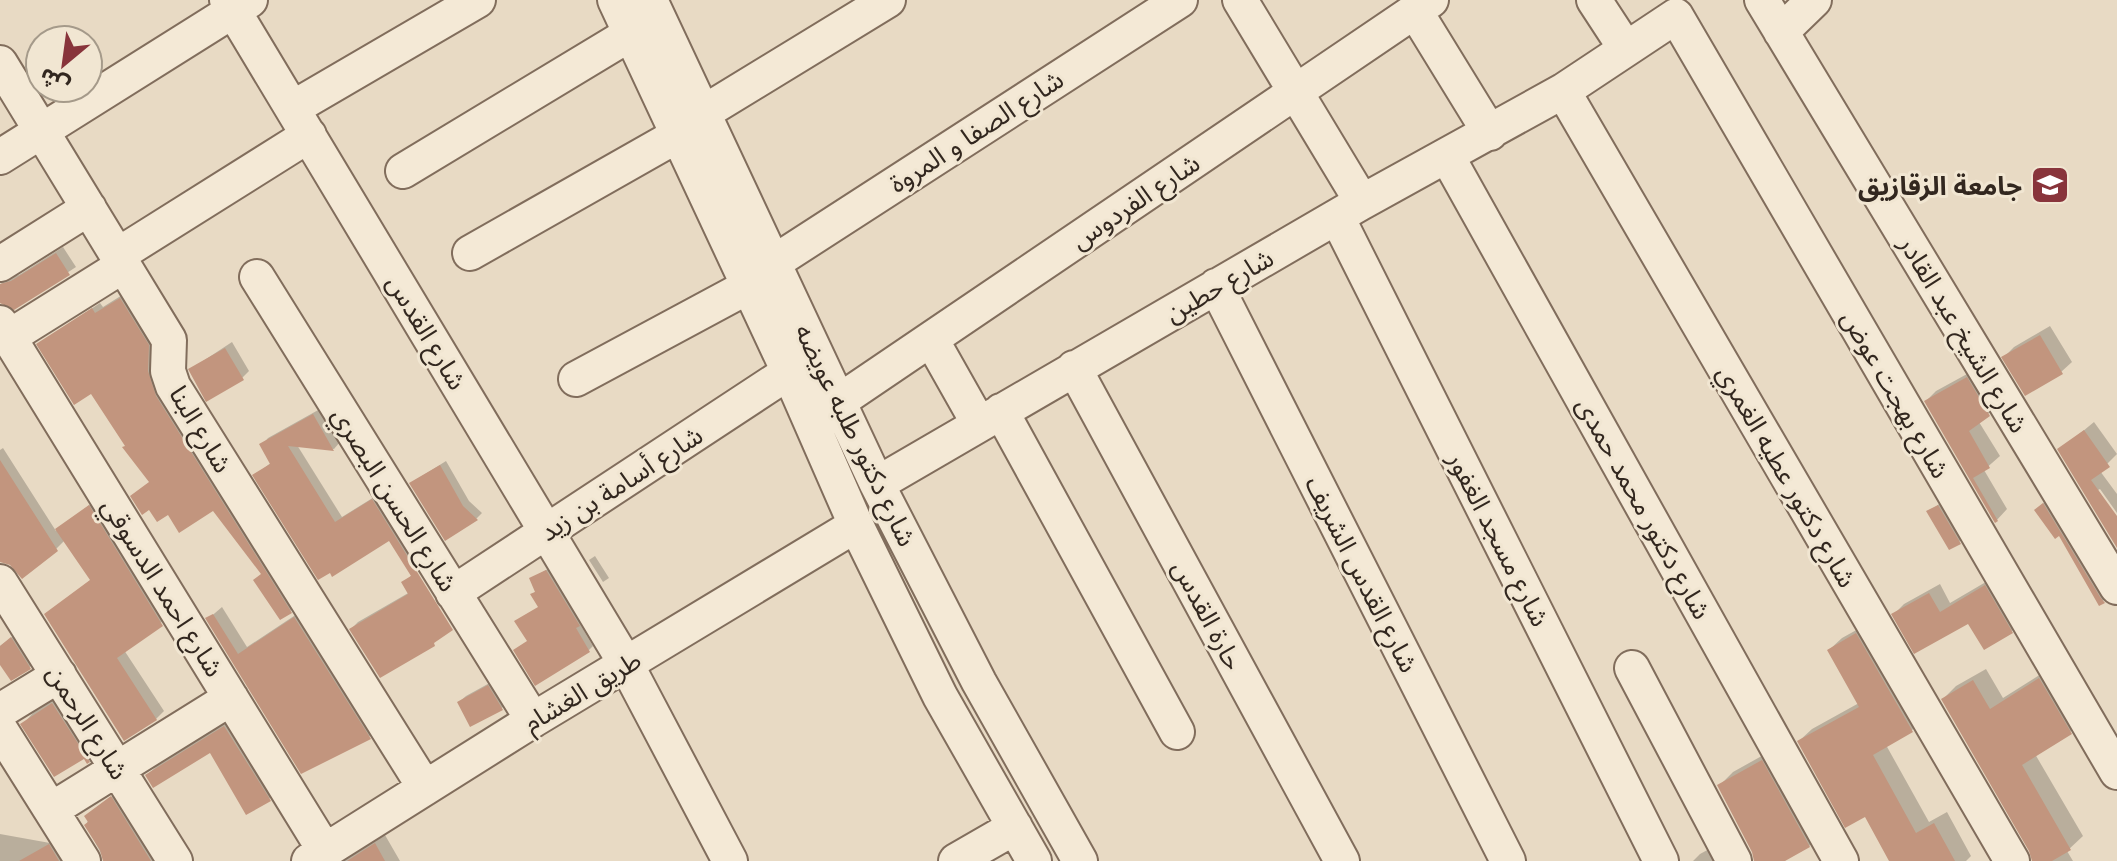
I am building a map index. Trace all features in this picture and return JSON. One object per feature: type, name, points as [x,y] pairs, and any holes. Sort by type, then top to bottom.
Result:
[{"type":"street","points":[[8,348],[301,122],[478,0]]},
{"type":"street","name":"شارع دكتور طلبه عويضه","points":[[615,0],[678,135],[838,402],[979,682],[1080,861]]},
{"type":"street","name":"شارع دكتور طلبه عويضه","points":[[650,0],[703,113],[761,274],[789,372],[856,525],[940,696],[1034,861]]},
{"type":"street","points":[[703,113],[888,0]]},
{"type":"street","name":"شارع الصفا و المروة","points":[[576,379],[761,274],[1180,0]]},
{"type":"street","name":"شارع مسجد الغفور","points":[[1240,0],[1295,92],[1661,861]]},
{"type":"street","points":[[1594,0],[1626,49]]},
{"type":"street","name":"شارع الشيخ عبد القادر","points":[[1762,0],[2117,587]]},
{"type":"street","points":[[1781,32],[1814,0]]},
{"type":"street","points":[[0,157],[237,3]]},
{"type":"street","name":"شارع القدس","points":[[237,3],[301,122],[626,664],[730,861]]},
{"type":"street","points":[[1423,5],[1490,133]]},
{"type":"street","name":"شارع الفردوس","points":[[838,402],[1423,5]]},
{"type":"street","name":"شارع حطين","points":[[877,484],[1216,286],[1563,91],[1676,16]]},
{"type":"street","name":"شارع بهجت عوض","points":[[1676,16],[2117,772]]},
{"type":"street","points":[[403,171],[630,34]]},
{"type":"street","name":"شارع البنا","points":[[0,63],[169,340],[168,371],[173,386],[425,788]]},
{"type":"street","name":"شارع دكتور عطيه الغمري","points":[[1563,91],[2012,861]]},
{"type":"street","points":[[470,253],[678,135]]},
{"type":"street","name":"شارع دكتور محمد حمدى","points":[[1447,156],[1841,861]]},
{"type":"street","points":[[0,264],[89,208]]},
{"type":"street","name":"شارع الحسن البصري","points":[[257,277],[533,720]]},
{"type":"street","name":"شارع القدس الشريف","points":[[1216,286],[1508,861]]},
{"type":"street","points":[[931,339],[990,418],[1177,732]]},
{"type":"street","name":"شارع احمد الدسوقي","points":[[8,348],[231,698],[317,856]]},
{"type":"street","name":"حارة القدس","points":[[1074,368],[1342,861]]},
{"type":"street","name":"شارع أسامة بن زيد","points":[[453,593],[789,372]]},
{"type":"street","name":"طريق الغشام","points":[[317,856],[533,720],[856,525]]},
{"type":"street","name":"شارع الرحمن","points":[[0,582],[175,861]]},
{"type":"street","points":[[1632,668],[1734,861]]},
{"type":"street","points":[[0,711],[59,675]]},
{"type":"street","points":[[51,810],[231,698]]},
{"type":"street","points":[[0,729],[83,861]]},
{"type":"street","points":[[956,861],[1015,827]]},
{"type":"building","points":[[56,253],[70,275],[14,310],[0,303],[0,284],[11,281]]},
{"type":"building","points":[[120,298],[149,345],[148,371],[156,396],[292,613],[280,620],[253,580],[261,574],[213,511],[179,533],[168,515],[157,522],[149,510],[142,515],[130,496],[149,482],[122,447],[125,446],[91,394],[74,405],[36,344],[92,308],[95,313]]},
{"type":"building","points":[[2040,335],[2063,374],[2025,396],[2001,357]]},
{"type":"building","points":[[225,348],[244,380],[206,402],[188,369]]},
{"type":"building","points":[[1967,377],[1990,416],[1969,431],[1990,468],[1973,478],[1998,521],[1995,523],[1924,401]]},
{"type":"building","points":[[313,414],[334,451],[288,446],[335,522],[372,499],[453,630],[434,643],[435,646],[380,678],[349,629],[408,594],[401,582],[411,576],[389,541],[332,577],[330,573],[318,580],[252,475],[270,464],[259,444]]},
{"type":"building","points":[[2084,430],[2110,467],[2091,480],[2117,516],[2117,548],[2057,449]]},
{"type":"building","points":[[0,460],[58,551],[22,579],[10,565],[0,562]]},
{"type":"building","points":[[440,465],[463,506],[478,520],[445,541],[409,483]]},
{"type":"building","points":[[2043,503],[2105,603],[2099,606],[2059,536],[2055,539],[2034,510]]},
{"type":"building","points":[[89,505],[163,626],[117,658],[157,720],[124,741],[44,614],[90,580],[55,529]]},
{"type":"building","points":[[1938,505],[1961,544],[1949,550],[1926,511]]},
{"type":"building","points":[[546,570],[580,626],[576,628],[590,652],[535,686],[513,650],[527,641],[514,621],[538,607],[530,594],[535,592],[529,578]]},
{"type":"building","points":[[1985,585],[2013,633],[1984,650],[1968,624],[1914,654],[1891,614],[1929,593],[1940,612]]},
{"type":"building","points":[[213,614],[238,654],[294,617],[371,739],[301,774],[205,618]]},
{"type":"building","points":[[1856,633],[1913,732],[1873,755],[1916,833],[1934,823],[1955,861],[1889,861],[1865,817],[1845,828],[1797,741],[1859,707],[1827,650]]},
{"type":"building","points":[[11,637],[31,669],[11,681],[0,665],[0,646]]},
{"type":"building","points":[[2039,678],[2072,734],[2022,765],[2071,850],[2052,861],[2032,861],[1941,699],[1973,680],[1990,709]]},
{"type":"building","points":[[488,685],[503,710],[470,727],[457,702]]},
{"type":"building","points":[[52,703],[90,762],[87,764],[84,759],[54,777],[20,724]]},
{"type":"building","points":[[224,726],[271,801],[246,815],[210,753],[153,788],[145,775]]},
{"type":"building","points":[[1762,760],[1810,847],[1785,861],[1754,861],[1717,785]]},
{"type":"building","points":[[111,796],[151,861],[103,861],[100,850],[84,825],[88,822],[84,816]]},
{"type":"building","points":[[375,843],[385,861],[347,861]]},
{"type":"building","points":[[49,844],[59,861],[19,861]]},
{"type":"place","name":"جامعة الزقازيق","points":[[2050,185]]}]
